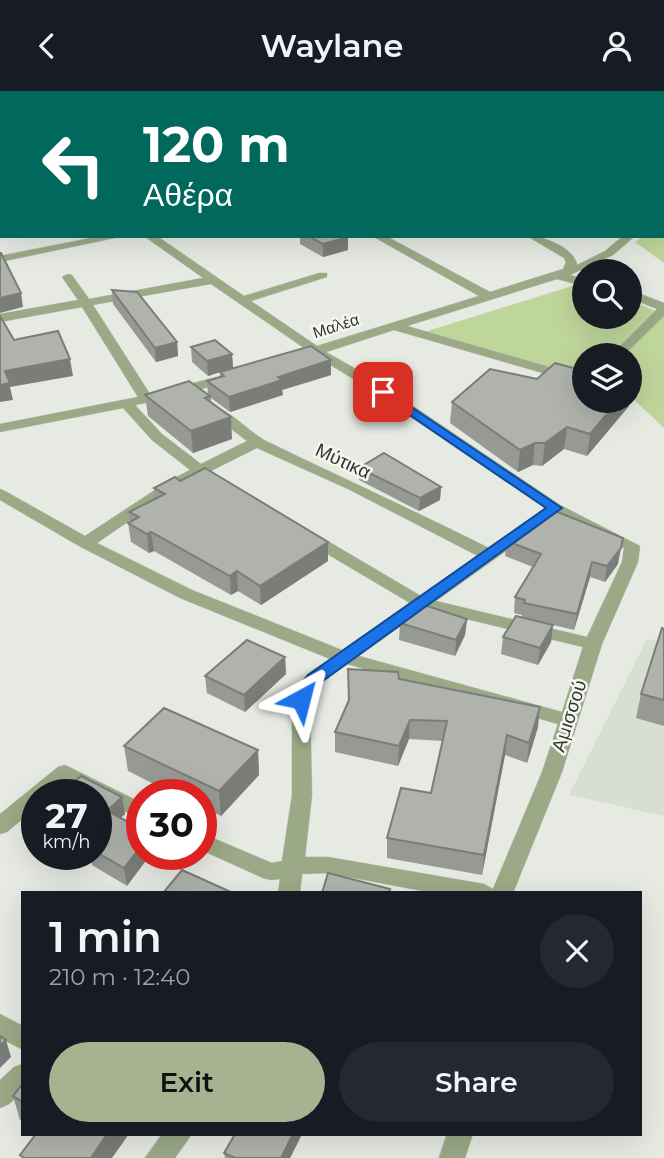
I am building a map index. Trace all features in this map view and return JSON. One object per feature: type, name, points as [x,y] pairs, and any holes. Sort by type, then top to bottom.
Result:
[{"type":"street","points":[[0,259],[102,238]]},
{"type":"street","points":[[152,238],[242,300],[310,353],[365,380],[544,516],[314,679],[303,691],[302,795],[289,891]]},
{"type":"street","points":[[381,238],[487,295]]},
{"type":"street","points":[[536,238],[568,256],[572,262],[563,274],[572,278]]},
{"type":"street","name":"Μαλέα","points":[[310,353],[487,295],[563,274],[604,256],[627,238]]},
{"type":"street","points":[[242,300],[323,275]]},
{"type":"street","points":[[68,277],[146,399]]},
{"type":"street","points":[[0,319],[213,280]]},
{"type":"street","points":[[629,343],[664,308],[642,300]]},
{"type":"street","points":[[392,326],[572,378]]},
{"type":"street","points":[[0,428],[188,390],[242,374]]},
{"type":"street","name":"Μύτικα","points":[[188,390],[257,442],[353,486],[490,555]]},
{"type":"street","points":[[126,403],[157,437],[199,470],[231,489]]},
{"type":"street","points":[[85,543],[140,505],[199,470],[257,442]]},
{"type":"street","points":[[0,494],[85,543],[187,594],[345,658],[567,720]]},
{"type":"street","name":"Αμισσού","points":[[503,891],[552,772],[593,645],[633,550],[626,543],[544,516]]},
{"type":"street","points":[[299,530],[405,596],[423,603],[593,645]]},
{"type":"street","points":[[56,779],[65,772],[79,779]]},
{"type":"street","points":[[0,826],[21,808]]},
{"type":"street","points":[[217,848],[271,872],[310,865],[335,866],[473,891]]},
{"type":"street","points":[[0,1025],[21,1038]]},
{"type":"street","points":[[0,1096],[21,1077]]},
{"type":"street","points":[[158,1158],[175,1136]]},
{"type":"street","points":[[453,1158],[459,1136]]},
{"type":"shaded area","points":[[647,639],[664,642],[664,816],[569,795]]},
{"type":"green space","points":[[640,238],[664,238],[664,263],[635,242]]},
{"type":"green space","points":[[572,286],[572,329],[642,329],[642,306],[664,314],[664,428],[642,407],[642,343],[572,343],[572,379],[418,334]]},
{"type":"building","points":[[312,238],[344,238],[323,244]]},
{"type":"building","points":[[1,253],[21,293],[0,298]]},
{"type":"building","points":[[112,290],[137,292],[177,342],[155,348]]},
{"type":"building","points":[[0,316],[14,340],[58,331],[70,359],[5,371],[10,383],[0,385]]},
{"type":"building","points":[[215,340],[232,354],[207,361],[191,347]]},
{"type":"building","points":[[311,346],[331,360],[229,397],[207,381],[224,376],[220,372]]},
{"type":"building","points":[[555,363],[572,368],[572,413],[608,413],[590,434],[567,427],[545,443],[535,443],[520,450],[452,402],[490,369],[537,379]]},
{"type":"building","points":[[189,381],[210,396],[205,398],[231,417],[191,431],[145,395]]},
{"type":"building","points":[[384,453],[441,487],[420,498],[359,468]]},
{"type":"building","points":[[205,468],[328,542],[260,586],[237,571],[230,576],[151,532],[147,534],[128,523],[139,517],[129,512],[165,494],[154,488],[175,477],[180,481]]},
{"type":"building","points":[[550,509],[623,538],[621,548],[607,566],[592,562],[577,614],[524,603],[525,600],[515,597],[541,554],[507,541]]},
{"type":"building","points":[[415,602],[467,619],[456,640],[400,623]]},
{"type":"building","points":[[516,616],[553,625],[540,648],[503,637]]},
{"type":"building","points":[[662,628],[664,629],[664,700],[641,694]]},
{"type":"building","points":[[247,640],[285,657],[244,695],[205,676]]},
{"type":"building","points":[[348,669],[398,672],[399,679],[540,707],[529,743],[507,735],[484,855],[387,838],[401,788],[431,793],[447,721],[410,720],[399,746],[335,732],[349,700]]},
{"type":"building","points":[[164,708],[258,750],[219,791],[217,779],[194,779],[124,746]]},
{"type":"building","points":[[112,792],[122,797],[112,806]]},
{"type":"building","points":[[112,814],[126,821],[124,868],[112,861]]},
{"type":"building","points":[[182,870],[229,891],[165,891]]},
{"type":"building","points":[[328,873],[390,889],[390,891],[323,891]]},
{"type":"building","points":[[21,1086],[21,1101],[13,1096]]},
{"type":"building","points":[[34,1136],[106,1136],[91,1158],[24,1158],[20,1155]]},
{"type":"building","points":[[234,1136],[292,1136],[281,1158],[235,1158],[224,1153]]},
{"type":"route","points":[[301,699],[304,689],[314,679],[555,508],[383,392]]}]
